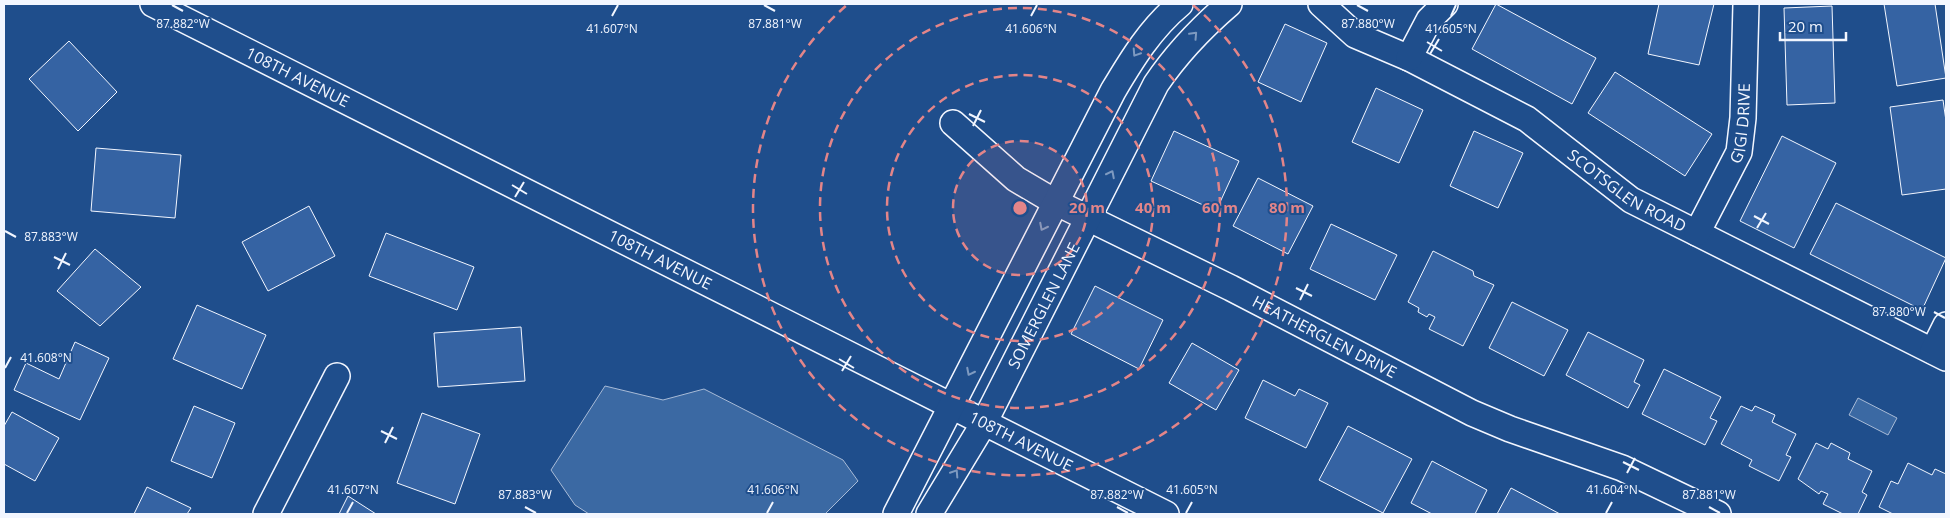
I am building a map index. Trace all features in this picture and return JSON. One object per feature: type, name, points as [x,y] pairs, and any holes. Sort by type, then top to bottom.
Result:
[{"type":"street","name":"108TH AVENUE","points":[[153,4],[1166,514]]},
{"type":"street","points":[[896,514],[953,407],[1055,202],[1113,91],[1138,49],[1163,18],[1180,4]]},
{"type":"street","name":"SOMERGLEN LANE","points":[[929,514],[984,423],[1156,84],[1187,43],[1229,4]]},
{"type":"street","name":"SCOTSGLEN ROAD","points":[[1321,4],[1355,35],[1409,58],[1527,119],[1631,200],[1940,355]]},
{"type":"street","points":[[1409,58],[1429,20],[1445,4]]},
{"type":"street","name":"GIGI DRIVE","points":[[1697,233],[1739,152],[1744,118],[1746,4]]},
{"type":"street","name":"HEATHERGLEN DRIVE","points":[[953,123],[1016,179],[1055,202],[1231,288],[1472,413],[1510,430],[1622,468],[1718,514]]},
{"type":"street","points":[[1940,355],[1946,326]]},
{"type":"street","points":[[266,514],[337,376]]},
{"type":"water","points":[[605,386],[663,400],[704,389],[843,460],[858,481],[825,514],[589,514],[575,505],[551,470]]},
{"type":"water","points":[[1858,398],[1897,418],[1888,435],[1849,415]]},
{"type":"building","points":[[1496,4],[1596,58],[1572,104],[1472,49]]},
{"type":"building","points":[[1659,4],[1714,4],[1699,65],[1648,54]]},
{"type":"building","points":[[1884,4],[1935,4],[1946,78],[1897,86]]},
{"type":"building","points":[[1832,6],[1835,103],[1787,105],[1784,8]]},
{"type":"building","points":[[1285,24],[1327,43],[1301,102],[1258,82]]},
{"type":"building","points":[[69,41],[117,92],[78,131],[29,79]]},
{"type":"building","points":[[1615,72],[1712,134],[1685,176],[1588,113]]},
{"type":"building","points":[[1376,88],[1423,110],[1399,163],[1352,142]]},
{"type":"building","points":[[1943,100],[1946,121],[1946,189],[1902,195],[1890,107]]},
{"type":"building","points":[[1174,131],[1239,161],[1216,211],[1151,181]]},
{"type":"building","points":[[1474,131],[1523,153],[1498,208],[1450,186]]},
{"type":"building","points":[[1782,136],[1836,163],[1794,248],[1740,221]]},
{"type":"building","points":[[96,148],[181,155],[175,218],[91,211]]},
{"type":"building","points":[[1258,178],[1313,206],[1288,254],[1233,226]]},
{"type":"building","points":[[1836,203],[1946,258],[1922,310],[1810,254]]},
{"type":"building","points":[[309,206],[335,256],[268,291],[242,242]]},
{"type":"building","points":[[1331,224],[1397,255],[1375,300],[1310,269]]},
{"type":"building","points":[[386,233],[474,267],[457,310],[369,276]]},
{"type":"building","points":[[95,249],[141,287],[100,326],[57,291]]},
{"type":"building","points":[[1433,251],[1473,271],[1474,276],[1494,285],[1463,346],[1429,329],[1435,317],[1429,314],[1427,317],[1418,312],[1419,308],[1408,302]]},
{"type":"building","points":[[1095,286],[1163,320],[1139,369],[1071,334]]},
{"type":"building","points":[[1512,302],[1568,330],[1544,376],[1489,348]]},
{"type":"building","points":[[197,305],[266,335],[242,389],[173,359]]},
{"type":"building","points":[[521,327],[525,381],[438,387],[434,333]]},
{"type":"building","points":[[1588,332],[1644,360],[1634,382],[1640,385],[1628,408],[1566,375]]},
{"type":"building","points":[[75,342],[109,358],[80,420],[14,390],[26,363],[59,379]]},
{"type":"building","points":[[1192,343],[1239,370],[1216,410],[1169,383]]},
{"type":"building","points":[[1664,369],[1721,397],[1710,418],[1717,421],[1705,445],[1642,414]]},
{"type":"building","points":[[1263,380],[1295,396],[1299,389],[1328,403],[1306,448],[1245,418]]},
{"type":"building","points":[[194,406],[235,423],[212,478],[171,461]]},
{"type":"building","points":[[1741,406],[1752,411],[1755,406],[1775,415],[1772,422],[1796,434],[1786,455],[1791,457],[1779,481],[1749,466],[1752,460],[1721,444]]},
{"type":"building","points":[[12,412],[59,438],[35,481],[4,464],[4,426]]},
{"type":"building","points":[[422,413],[480,434],[455,504],[397,483]]},
{"type":"building","points":[[1348,426],[1412,459],[1383,513],[1319,480]]},
{"type":"building","points":[[1816,443],[1828,449],[1831,443],[1850,453],[1848,459],[1872,471],[1862,492],[1867,495],[1858,514],[1843,514],[1823,504],[1828,494],[1821,491],[1819,494],[1798,479]]},
{"type":"building","points":[[1432,461],[1487,490],[1475,514],[1432,514],[1411,503]]},
{"type":"building","points":[[1908,463],[1932,475],[1935,469],[1946,474],[1946,514],[1893,514],[1879,507],[1891,481],[1898,484]]},
{"type":"building","points":[[147,487],[191,508],[187,514],[134,514]]},
{"type":"building","points":[[1511,488],[1560,514],[1497,514]]},
{"type":"building","points":[[348,496],[376,514],[339,514]]}]
